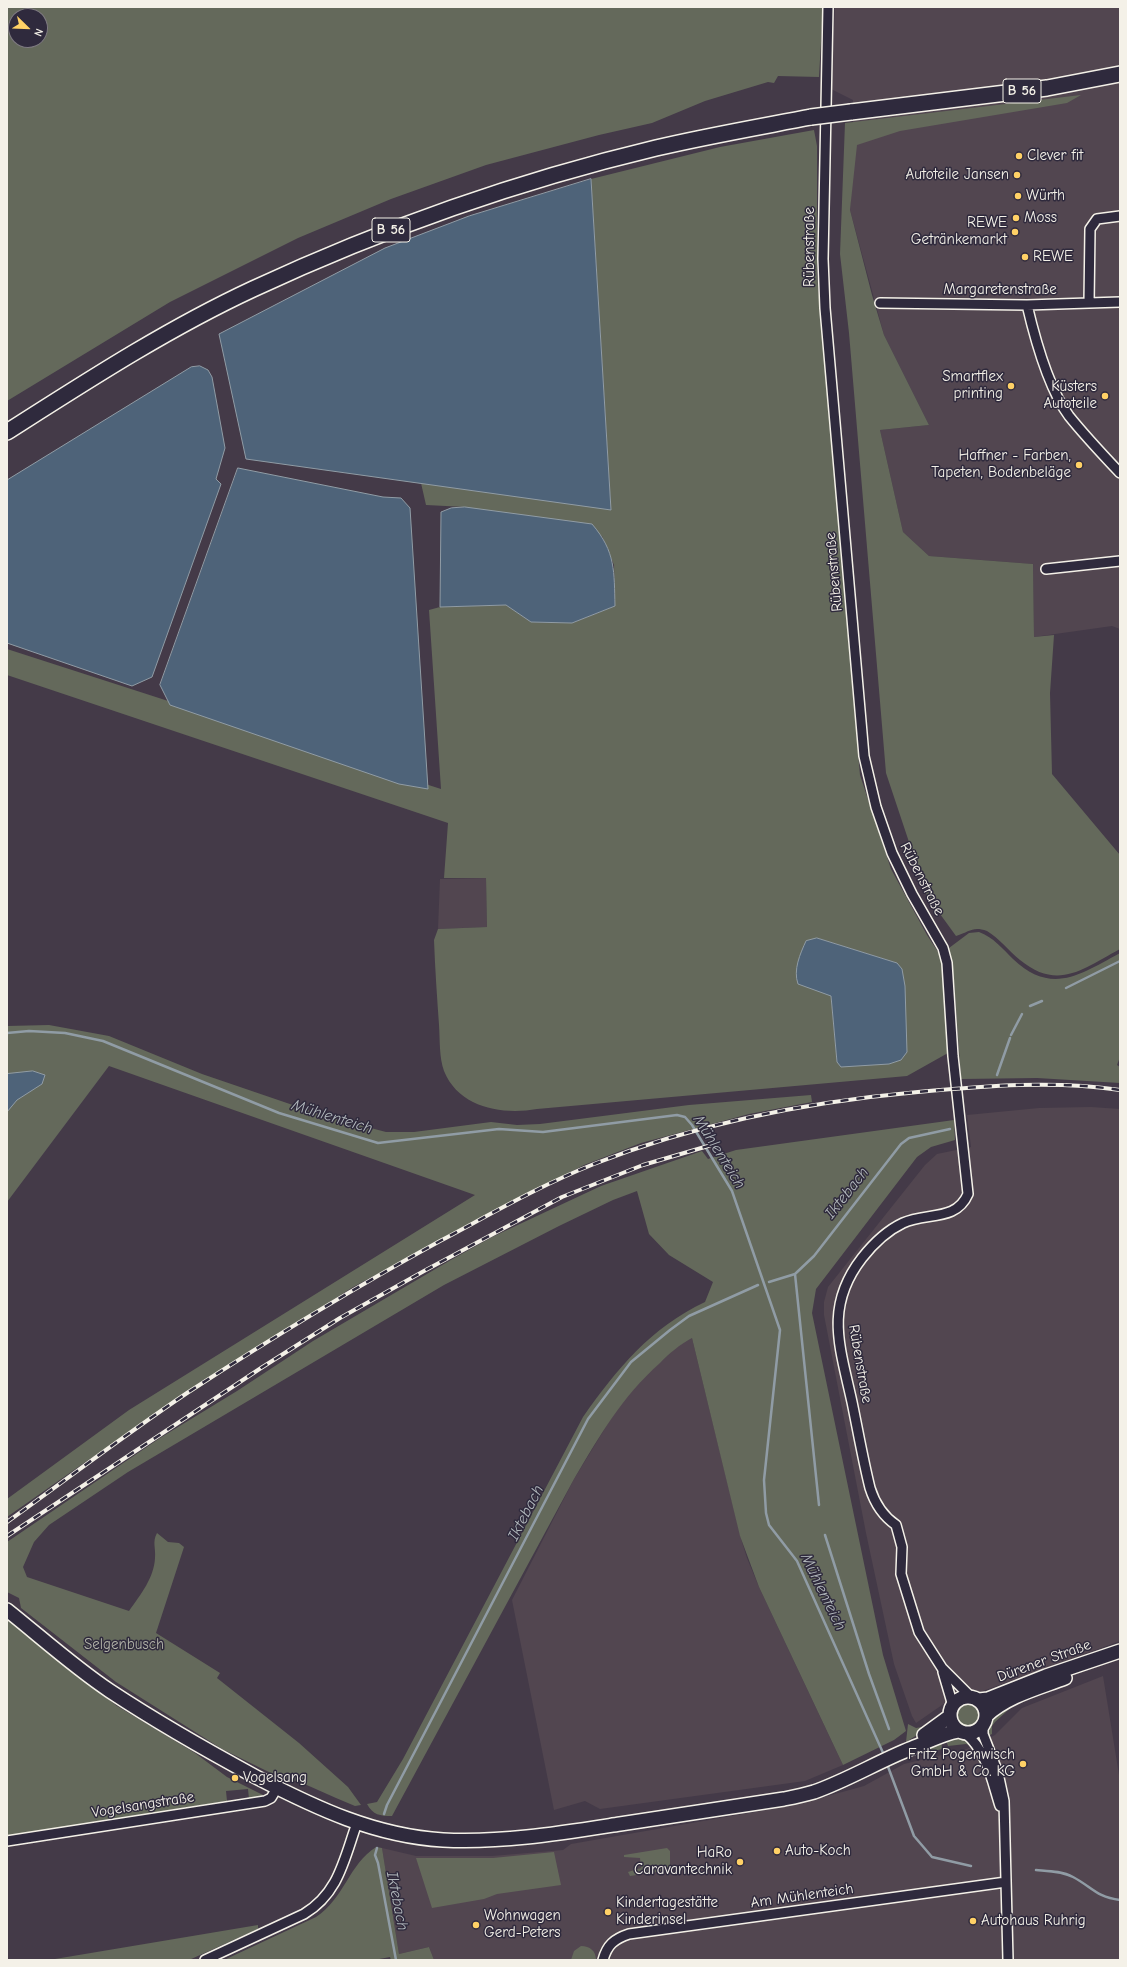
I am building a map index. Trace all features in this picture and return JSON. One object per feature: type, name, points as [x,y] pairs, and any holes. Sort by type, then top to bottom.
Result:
[{"type":"main road","name":"B 56","points":[[7,432],[155,341],[251,290],[353,245],[438,213],[604,161],[719,134],[811,117],[1047,88],[1120,74]]},
{"type":"main road","points":[[7,1610],[70,1662],[109,1691],[220,1757],[321,1810],[357,1823],[392,1833],[442,1840],[538,1836],[784,1799],[812,1793],[840,1782],[894,1754],[952,1711],[960,1699],[974,1699],[986,1710],[985,1721],[972,1733],[962,1732],[942,1734],[913,1748],[894,1754]]},
{"type":"main road","name":"Dürener Straße","points":[[974,1699],[988,1699],[1046,1676],[1120,1651]]},
{"type":"main road","name":"Dürener Straße","points":[[985,1721],[993,1710],[1012,1699],[1120,1657]]},
{"type":"main road","points":[[952,1711],[952,1724],[962,1732]]},
{"type":"street","name":"Rübenstraße","points":[[828,7],[823,259],[824,308],[864,756],[876,807],[892,853],[912,894],[943,948],[947,963],[955,1076],[968,1194],[964,1202],[953,1211],[904,1223],[874,1243],[848,1279],[841,1296],[838,1316],[838,1336],[872,1496],[885,1518],[896,1525],[902,1547],[901,1574],[911,1608],[920,1632],[942,1668],[974,1699]]},
{"type":"street","points":[[1089,303],[1090,229],[1097,219],[1120,216]]},
{"type":"street","name":"Margaretenstraße","points":[[880,303],[1027,305],[1120,302]]},
{"type":"street","points":[[1027,305],[1036,346],[1060,401],[1069,416],[1120,474]]},
{"type":"street","points":[[1046,569],[1120,561]]},
{"type":"street","name":"Rübenstraße","points":[[942,1668],[952,1711]]},
{"type":"street","points":[[985,1721],[983,1734],[998,1773],[1004,1801],[1006,1823],[1008,1960]]},
{"type":"street","points":[[962,1732],[978,1746],[985,1760],[1006,1823]]},
{"type":"street","name":"Vogelsangstraße","points":[[7,1841],[266,1801],[271,1798],[277,1788]]},
{"type":"street","points":[[205,1960],[318,1906],[330,1891],[339,1875],[357,1823]]},
{"type":"street","name":"Am Mühlenteich","points":[[603,1960],[606,1949],[610,1944],[618,1938],[629,1934],[1006,1882]]},
{"type":"shaded area","points":[[835,7],[1120,7],[1120,629],[1112,626],[1034,637],[1033,564],[929,556],[903,532],[880,430],[929,425],[884,335],[850,210],[853,165],[853,100],[831,89]]},
{"type":"shaded area","points":[[486,878],[487,927],[438,929],[440,879]]},
{"type":"shaded area","points":[[1091,1107],[1120,1109],[1120,1641],[980,1692],[958,1694],[916,1723],[912,1716],[894,1664],[866,1533],[824,1315],[824,1302],[828,1287],[925,1165],[937,1154],[971,1147],[967,1115],[1039,1108]]},
{"type":"shaded area","points":[[692,1338],[747,1558],[759,1587],[843,1765],[805,1781],[600,1809],[585,1801],[554,1810],[512,1600],[574,1479],[618,1407],[644,1377],[679,1345]]},
{"type":"shaded area","points":[[1103,1676],[1120,1781],[1120,1960],[434,1960],[429,1947],[399,1954],[382,1848],[416,1856],[492,1856],[563,1850],[571,1844],[795,1805],[864,1786],[904,1764],[967,1749],[995,1735],[1022,1708]]},
{"type":"green space","points":[[7,7],[823,7],[819,77],[778,76],[774,83],[768,82],[705,101],[652,123],[599,135],[486,165],[391,199],[298,238],[170,302],[7,401]]},
{"type":"green space","points":[[1081,95],[1067,103],[900,131],[857,145],[850,210],[884,335],[929,425],[880,430],[903,532],[929,556],[1033,564],[1034,637],[1054,635],[1050,693],[1052,774],[1120,855],[1120,949],[1094,964],[1070,974],[1059,975],[1046,974],[1034,969],[1020,960],[996,937],[987,931],[974,929],[956,936],[927,896],[886,773],[849,333],[840,254],[845,123]]},
{"type":"green space","points":[[814,130],[817,146],[817,274],[860,775],[891,869],[927,935],[942,958],[948,1053],[907,1076],[524,1111],[510,1111],[483,1106],[471,1101],[451,1084],[444,1071],[441,1060],[434,940],[438,929],[487,927],[486,878],[444,878],[448,823],[7,675],[7,649],[441,789],[429,610],[440,607],[506,605],[531,622],[572,623],[615,606],[614,565],[602,536],[465,507],[426,505],[421,483],[611,509],[591,179],[720,147]],"holes":[[[817,938],[897,963],[837,1062],[831,996]]]},
{"type":"green space","points":[[979,932],[1002,947],[1013,959],[1027,970],[1041,977],[1054,979],[1066,978],[1079,974],[1120,953],[1120,1057],[1117,1065],[1120,1067],[1120,1083],[1037,1078],[961,1079],[954,981],[949,948],[969,933]]},
{"type":"green space","points":[[49,1025],[109,1036],[202,1074],[325,1116],[386,1132],[414,1132],[491,1122],[517,1125],[540,1124],[689,1105],[811,1095],[812,1102],[749,1114],[641,1143],[584,1165],[353,1287],[84,1463],[7,1517],[7,1499],[129,1410],[475,1195],[109,1066],[7,1202],[7,1026]]},
{"type":"green space","name":"Selgenbusch","points":[[954,1120],[955,1140],[931,1147],[917,1157],[816,1289],[812,1313],[883,1655],[906,1731],[894,1740],[843,1765],[759,1587],[740,1536],[692,1338],[675,1349],[646,1376],[612,1417],[574,1479],[392,1816],[384,1816],[374,1813],[367,1804],[377,1802],[403,1759],[583,1417],[609,1382],[636,1351],[668,1324],[685,1312],[705,1302],[713,1282],[669,1255],[649,1234],[637,1191],[613,1200],[559,1226],[444,1285],[128,1472],[49,1525],[34,1542],[23,1567],[27,1577],[129,1611],[146,1586],[152,1572],[155,1558],[154,1542],[157,1533],[168,1542],[179,1543],[184,1547],[156,1633],[220,1673],[217,1678],[299,1743],[348,1787],[361,1805],[355,1806],[300,1782],[279,1777],[222,1749],[116,1682],[21,1608],[19,1598],[7,1592],[7,1542],[160,1438],[237,1391],[313,1341],[492,1237],[601,1186],[702,1151],[708,1159],[736,1150]]},
{"type":"green space","points":[[7,1620],[117,1706],[195,1753],[227,1777],[263,1795],[262,1797],[249,1799],[248,1789],[226,1791],[227,1801],[7,1836]]},
{"type":"green space","points":[[1019,1700],[995,1722],[992,1726],[992,1734],[988,1736],[991,1723],[994,1718],[1002,1710]]},
{"type":"green space","points":[[968,1703],[977,1707],[981,1716],[977,1725],[968,1729],[959,1725],[955,1716],[959,1707]]},
{"type":"green space","points":[[908,1724],[916,1728],[933,1725],[906,1742]]},
{"type":"green space","points":[[956,1737],[963,1739],[972,1746],[966,1744],[948,1746],[946,1740]]},
{"type":"green space","points":[[941,1739],[942,1749],[908,1757],[894,1764],[892,1761]]},
{"type":"green space","points":[[376,1847],[382,1848],[399,1954],[429,1947],[434,1960],[391,1960],[390,1957],[374,1960],[224,1960],[316,1917],[326,1910],[359,1863]]},
{"type":"green space","points":[[667,1848],[670,1851],[670,1870],[630,1876],[628,1872],[641,1868],[640,1858],[624,1857],[624,1855]]},
{"type":"green space","points":[[554,1852],[561,1885],[497,1894],[484,1899],[432,1908],[416,1858],[493,1858]]},
{"type":"green space","points":[[258,1925],[258,1929],[189,1960],[49,1960]]},
{"type":"green space","points":[[581,1946],[592,1950],[595,1954],[596,1960],[571,1960],[574,1951]]},
{"type":"water","points":[[591,179],[611,510],[246,459],[219,334],[385,248],[469,216]]},
{"type":"water","points":[[200,366],[208,370],[212,377],[225,448],[216,479],[221,484],[152,677],[132,686],[7,643],[7,480],[191,367]]},
{"type":"water","points":[[238,468],[383,497],[401,498],[410,508],[428,789],[399,784],[170,705],[160,685]]},
{"type":"water","points":[[465,507],[592,524],[600,534],[610,553],[614,572],[615,606],[572,623],[531,622],[506,605],[440,607],[441,512],[451,508]]},
{"type":"water","points":[[817,938],[897,963],[902,969],[905,986],[907,1052],[901,1060],[889,1064],[841,1067],[837,1062],[831,996],[798,984],[796,973],[798,962],[806,941]]},
{"type":"water","points":[[33,1071],[45,1075],[42,1084],[17,1100],[7,1112],[7,1074]]},
{"type":"waterway","name":"Iktebach","points":[[1066,988],[1120,961]]},
{"type":"waterway","name":"Iktebach","points":[[1030,1006],[1042,1001]]},
{"type":"waterway","name":"Iktebach","points":[[1011,1035],[1022,1014]]},
{"type":"waterway","name":"Mühlenteich","points":[[7,1033],[29,1031],[65,1033],[103,1041],[279,1113],[378,1143],[499,1129],[543,1132],[677,1115],[685,1117],[692,1125],[732,1191],[780,1330],[764,1480],[766,1513],[769,1525],[797,1561],[884,1755]]},
{"type":"waterway","name":"Iktebach","points":[[997,1075],[1010,1038]]},
{"type":"waterway","name":"Iktebach","points":[[769,1282],[795,1274],[814,1256],[901,1144],[909,1138],[950,1129]]},
{"type":"waterway","points":[[795,1274],[819,1505]]},
{"type":"waterway","name":"Iktebach","points":[[384,1814],[387,1805],[588,1419],[631,1362],[670,1330],[689,1316],[758,1285]]},
{"type":"waterway","points":[[825,1535],[869,1674],[889,1729]]},
{"type":"waterway","name":"Mühlenteich","points":[[887,1764],[914,1836],[932,1857],[971,1866]]},
{"type":"waterway","name":"Iktebach","points":[[377,1848],[375,1855],[378,1863],[396,1960]]},
{"type":"waterway","name":"Mühlenteich","points":[[1036,1870],[1069,1875],[1105,1897],[1120,1900]]},
{"type":"railway","points":[[7,1522],[119,1440],[187,1393],[281,1334],[376,1277],[497,1210],[535,1190],[594,1164],[673,1137],[753,1116],[794,1108],[876,1096],[1019,1085],[1070,1085],[1120,1090]]},
{"type":"railway","points":[[7,1536],[261,1368],[340,1318],[424,1271],[562,1197],[643,1165],[715,1144]]},
{"type":"place","name":"Clever fit","points":[[1019,156]]},
{"type":"place","name":"Autoteile Jansen","points":[[1017,175]]},
{"type":"place","name":"Würth","points":[[1018,196]]},
{"type":"place","name":"Moss","points":[[1016,218]]},
{"type":"place","name":"REWE Getränkemarkt","points":[[1015,232]]},
{"type":"place","name":"REWE","points":[[1025,257]]},
{"type":"place","name":"Smartflex printing","points":[[1011,386]]},
{"type":"place","name":"Küsters Autoteile","points":[[1105,396]]},
{"type":"place","name":"Haffner - Farben, Tapeten, Bodenbeläge","points":[[1079,465]]},
{"type":"place","name":"Fritz Pogenwisch GmbH & Co. KG","points":[[1023,1764]]},
{"type":"place","name":"Vogelsang","points":[[235,1778]]},
{"type":"place","name":"Auto-Koch","points":[[777,1851]]},
{"type":"place","name":"HaRo Caravantechnik","points":[[740,1862]]},
{"type":"place","name":"Kindertagestätte Kinderinsel","points":[[608,1912]]},
{"type":"place","name":"Autohaus Ruhrig","points":[[973,1921]]},
{"type":"place","name":"Wohnwagen Gerd-Peters","points":[[476,1925]]}]
